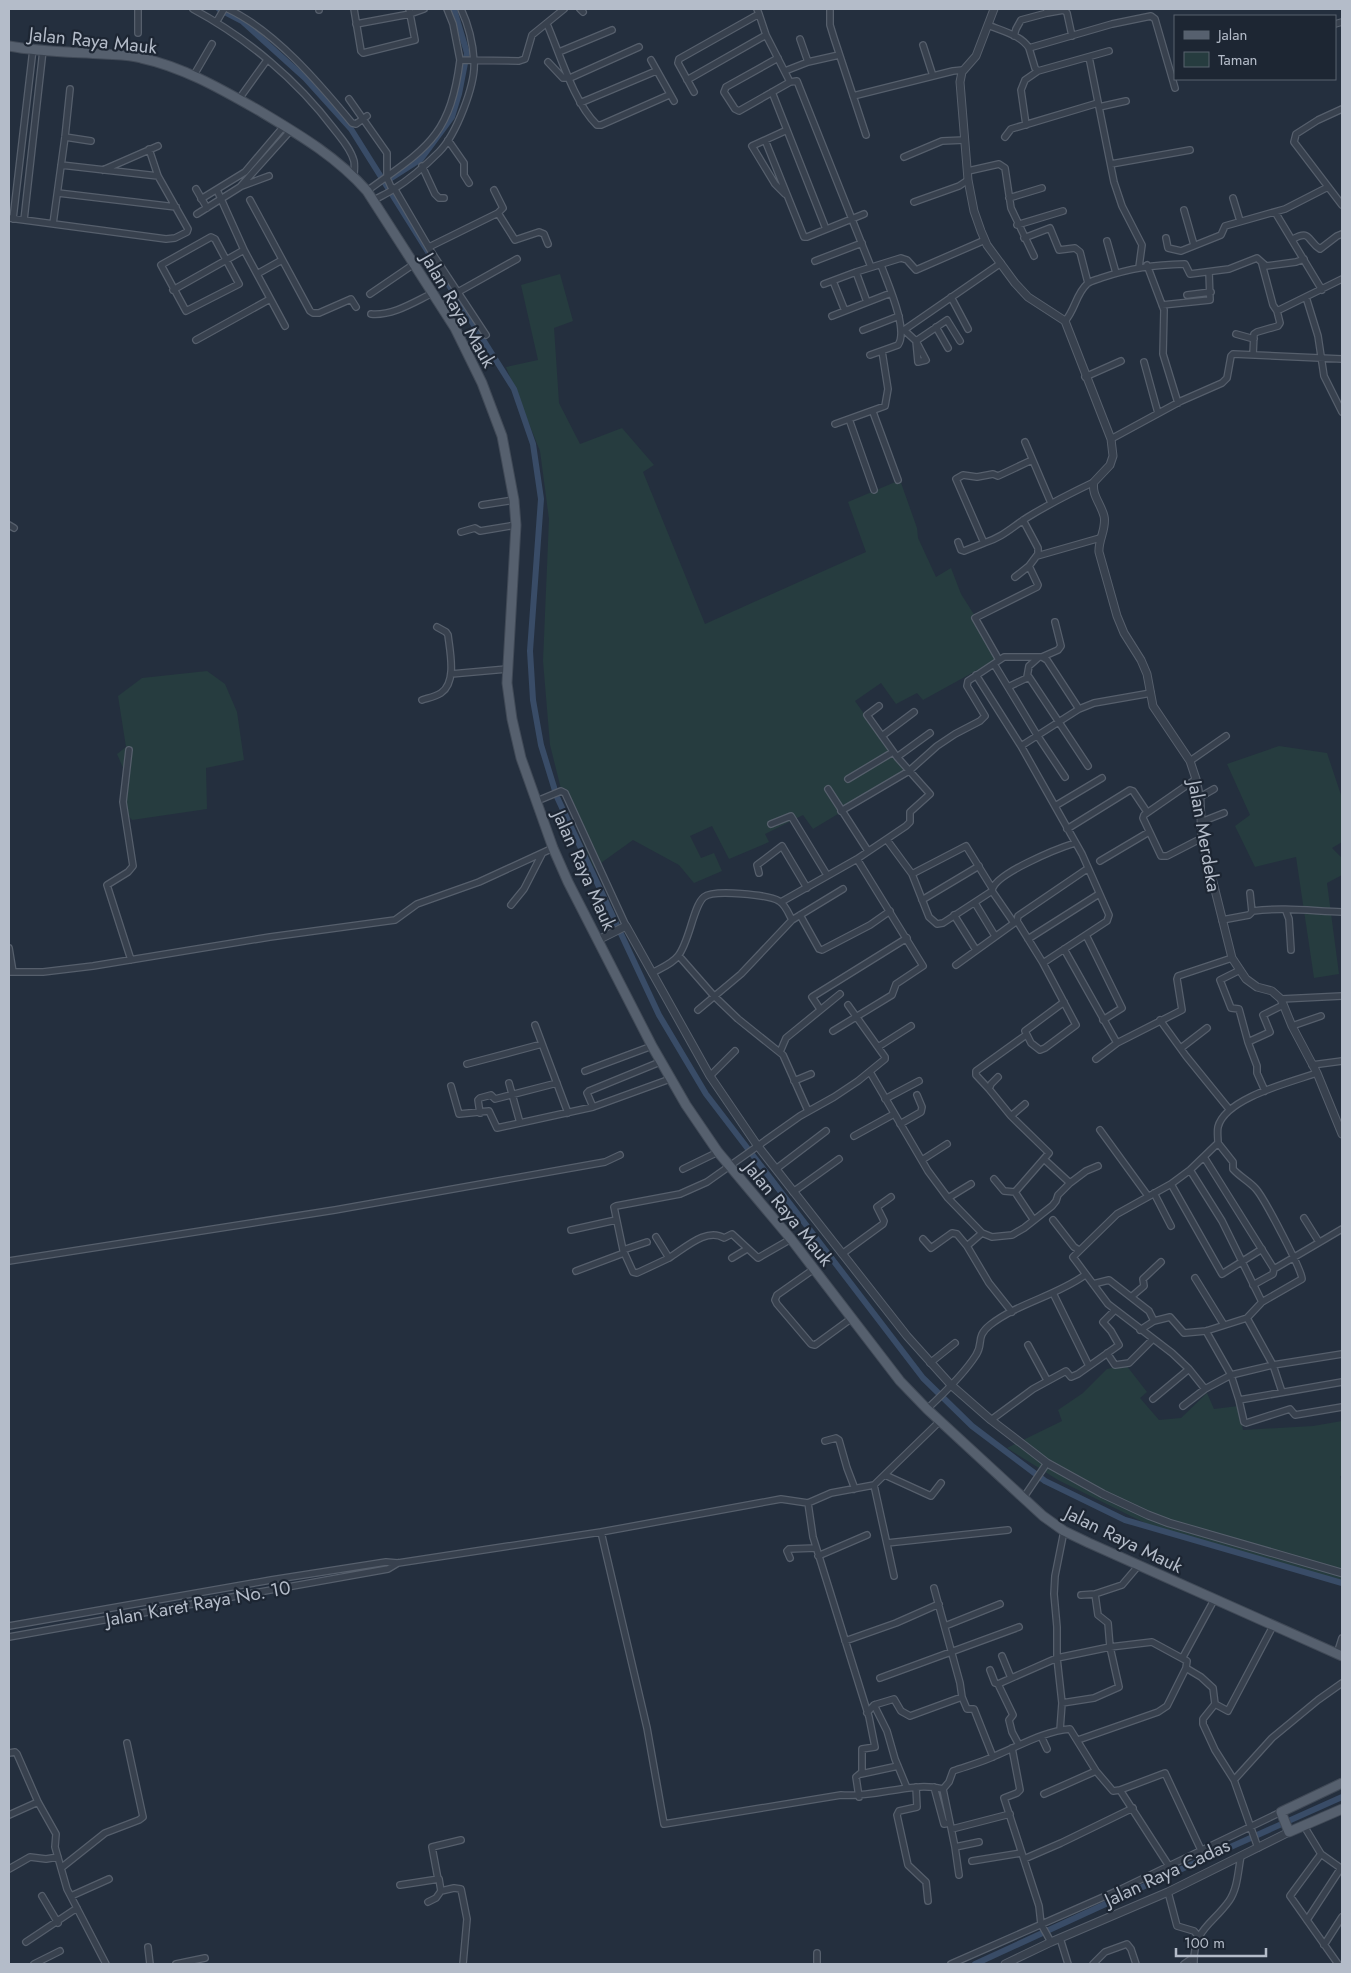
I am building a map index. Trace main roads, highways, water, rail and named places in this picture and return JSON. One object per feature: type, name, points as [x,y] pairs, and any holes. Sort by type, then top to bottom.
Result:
[{"type":"main road","name":"Jalan Raya Mauk","points":[[9,46],[134,56],[166,64],[194,75],[288,128],[333,158],[370,189],[470,356],[489,398],[502,436],[514,500],[516,525],[507,669],[512,719],[521,758],[539,800],[553,848],[568,882],[601,938],[660,1062],[718,1152],[732,1164],[900,1381],[940,1421],[1025,1495],[1043,1516],[1064,1530],[1214,1600],[1340,1655]]},
{"type":"main road","name":"Jalan Raya Cadas","points":[[1342,1783],[1282,1814],[1288,1830],[1304,1826],[1342,1809]]},
{"type":"waterway","points":[[219,9],[242,21],[305,78],[351,129],[514,389],[533,444],[541,499],[530,651],[533,700],[541,745],[557,797],[659,1015],[706,1094],[923,1378],[972,1426],[1045,1481],[1125,1520],[1342,1583]]},
{"type":"waterway","points":[[385,182],[421,159],[452,117],[459,94],[467,53],[454,9]]},
{"type":"waterway","points":[[975,1964],[1342,1797]]}]
